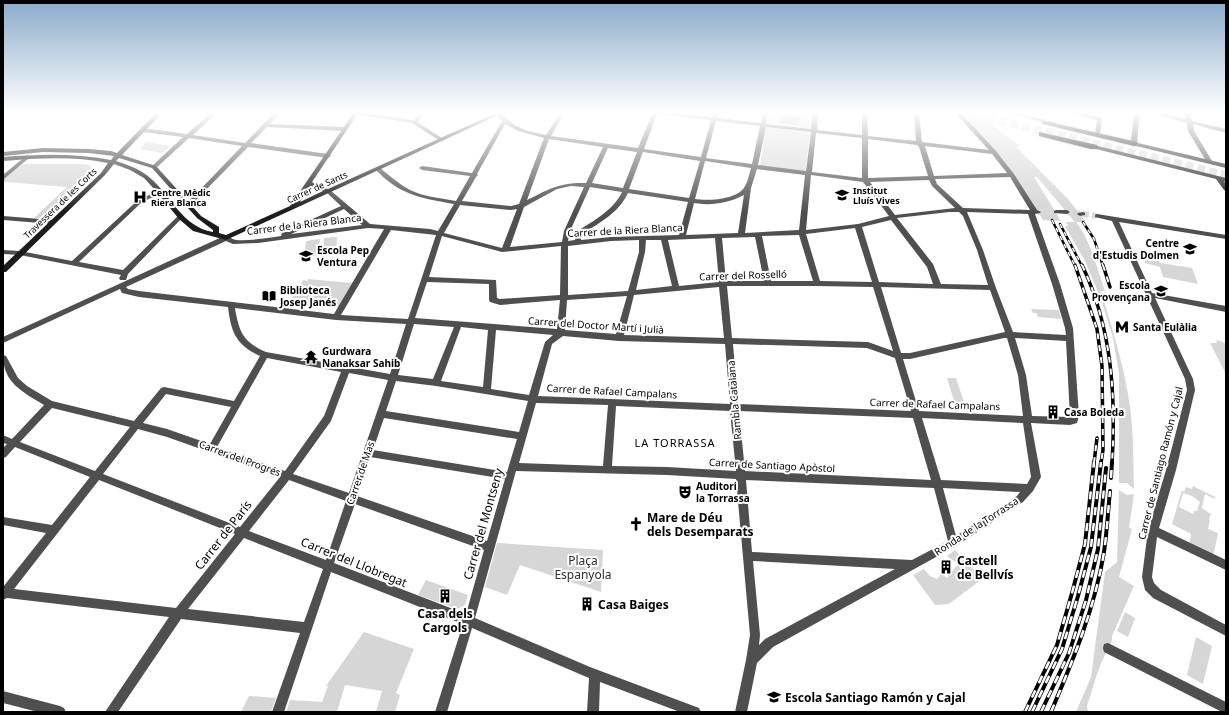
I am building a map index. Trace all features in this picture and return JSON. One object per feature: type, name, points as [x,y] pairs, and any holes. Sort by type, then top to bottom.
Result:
[{"type":"main road","points":[[1087,145],[1094,147]]},
{"type":"street","name":"Travessera de les Corts","points":[[3,270],[105,172],[112,162],[128,145]]},
{"type":"street","points":[[154,167],[178,145]]},
{"type":"street","points":[[172,206],[194,199],[245,145]]},
{"type":"street","points":[[255,145],[328,156]]},
{"type":"street","points":[[292,208],[335,145]]},
{"type":"street","name":"Carrer de Sants","points":[[226,238],[430,145]]},
{"type":"street","name":"Carrer de Mas","points":[[278,712],[381,414],[437,239],[491,145]]},
{"type":"street","points":[[506,250],[544,145]]},
{"type":"street","points":[[602,145],[754,167],[865,180],[1012,175]]},
{"type":"street","points":[[578,241],[578,234],[612,211],[618,205],[642,145]]},
{"type":"street","points":[[682,236],[706,145]]},
{"type":"street","points":[[741,235],[748,188],[759,145]]},
{"type":"street","points":[[811,145],[802,233],[817,283]]},
{"type":"street","points":[[864,145],[865,180],[930,266],[938,286]]},
{"type":"street","points":[[921,145],[934,185],[966,215],[1010,334],[1022,375],[1028,413],[1027,419],[1036,476],[1030,488]]},
{"type":"street","points":[[931,145],[991,152]]},
{"type":"street","points":[[985,145],[1012,175],[1035,212],[1069,328],[1070,338]]},
{"type":"street","points":[[1140,145],[1226,166]]},
{"type":"street","points":[[1198,145],[1206,161]]},
{"type":"street","points":[[549,342],[561,333],[564,297],[565,243],[567,231],[606,146]]},
{"type":"street","points":[[1094,147],[1211,176],[1224,177]]},
{"type":"street","name":"Carrer de la Riera Blanca","points":[[3,154],[30,151],[89,150],[119,155],[154,167],[204,221],[216,229],[216,234]]},
{"type":"street","points":[[3,178],[27,157],[30,151]]},
{"type":"street","points":[[991,152],[1003,171]]},
{"type":"street","name":"Carrer de la Riera Blanca","points":[[3,160],[27,157],[84,158],[112,162],[145,177],[181,216],[196,229],[208,234],[216,234],[233,242],[276,239],[368,226],[389,227],[440,234],[495,249],[506,250],[578,241],[682,236],[802,233],[858,226],[894,217],[949,210],[1035,212]]},
{"type":"street","points":[[1206,161],[1202,162],[1201,167],[1211,176]]},
{"type":"street","points":[[1216,164],[1224,177],[1226,189]]},
{"type":"street","points":[[105,172],[114,167],[122,166]]},
{"type":"street","points":[[422,168],[475,175]]},
{"type":"street","points":[[378,169],[409,192],[420,196],[503,208],[521,206],[563,185],[571,184],[588,185],[706,202],[722,201],[736,197],[748,188]]},
{"type":"street","points":[[310,183],[317,188],[328,192],[368,226]]},
{"type":"street","points":[[74,263],[140,200],[160,192]]},
{"type":"street","points":[[276,239],[345,206]]},
{"type":"street","points":[[1056,212],[1067,212]]},
{"type":"street","points":[[122,285],[125,273],[181,216]]},
{"type":"street","points":[[1097,216],[1226,237]]},
{"type":"street","points":[[3,218],[54,222]]},
{"type":"street","name":"Carrer de Santiago Ramón y Cajal","points":[[1114,218],[1190,379],[1191,390],[1171,470],[1153,530],[1147,577],[1149,586],[1157,594],[1226,631]]},
{"type":"street","points":[[858,226],[937,484],[953,543]]},
{"type":"street","points":[[336,317],[389,227]]},
{"type":"street","points":[[758,234],[768,283]]},
{"type":"street","name":"Rambla Catalana","points":[[718,236],[755,635],[752,660],[741,712]]},
{"type":"street","points":[[664,237],[676,288]]},
{"type":"street","points":[[3,340],[226,238]]},
{"type":"street","points":[[619,338],[642,252],[643,238]]},
{"type":"street","points":[[3,252],[20,253],[125,273]]},
{"type":"street","name":"Carrer del Rosselló","points":[[425,279],[493,282],[495,284],[493,299],[495,302],[630,293],[723,284],[817,283],[992,288]]},
{"type":"street","name":"Carrer del Doctor Martí i Julià","points":[[122,285],[125,291],[139,294],[336,317],[400,322],[411,321],[619,338],[868,345],[897,356],[910,356],[1010,334],[1070,338]]},
{"type":"street","points":[[1151,295],[1226,309]]},
{"type":"street","name":"Carrer de Rafael Campalans","points":[[231,305],[236,332],[241,340],[248,347],[265,355],[346,370],[532,399],[916,414],[1070,422],[1074,420],[1075,416],[1070,338]]},
{"type":"street","points":[[436,383],[458,325]]},
{"type":"street","points":[[487,391],[492,328]]},
{"type":"street","name":"Carrer del Montseny","points":[[441,712],[469,621],[549,342],[547,333]]},
{"type":"street","points":[[212,448],[265,355]]},
{"type":"street","name":"Carrer del Progrés","points":[[3,358],[15,380],[24,388],[50,404],[137,425],[212,448],[490,547]]},
{"type":"street","name":"Carrer de París","points":[[111,712],[179,614],[328,418],[346,370]]},
{"type":"street","points":[[4,594],[164,390],[237,404]]},
{"type":"street","points":[[607,470],[612,402]]},
{"type":"street","points":[[3,454],[50,404]]},
{"type":"street","points":[[381,414],[521,436]]},
{"type":"street","name":"Carrer del Llobregat","points":[[3,438],[469,621],[596,674],[695,712]]},
{"type":"street","name":"Carrer de Santiago Apòstol","points":[[367,453],[511,471],[667,471],[1030,488]]},
{"type":"street","name":"Ronda de la Torrassa","points":[[752,660],[769,643],[953,543],[1020,498],[1030,488]]},
{"type":"street","points":[[3,521],[54,530]]},
{"type":"street","points":[[1153,530],[1226,566]]},
{"type":"street","points":[[747,556],[915,565]]},
{"type":"street","points":[[4,594],[306,628]]},
{"type":"street","points":[[755,635],[762,641],[769,643]]},
{"type":"street","points":[[1108,648],[1226,708]]},
{"type":"street","points":[[593,712],[596,674]]},
{"type":"street","points":[[3,697],[60,712]]},
{"type":"green space","points":[[143,145],[170,146],[162,153],[140,149]]},
{"type":"green space","points":[[763,145],[808,145],[805,173],[760,166]]},
{"type":"green space","points":[[990,145],[1020,146],[1016,147],[1068,199],[1086,222],[1076,222],[1090,246],[1105,291],[1101,291],[1126,381],[1132,430],[1134,489],[1127,483],[1119,483],[1119,374],[1113,338],[1101,299],[1085,261],[1065,226],[1068,226],[1066,222],[1075,222],[1037,177],[1034,177],[1061,221],[1043,220],[1006,163]]},
{"type":"green space","points":[[23,164],[83,164],[89,165],[94,170],[93,174],[47,218],[34,218],[67,187],[3,183],[3,180]]},
{"type":"green space","points":[[337,237],[336,253],[323,255],[324,238]]},
{"type":"green space","points":[[320,239],[318,255],[304,257],[306,241]]},
{"type":"green space","points":[[1142,252],[1158,255],[1160,263],[1192,268],[1198,284],[1163,277],[1160,267],[1145,263]]},
{"type":"green space","points":[[308,279],[352,283],[339,307],[289,303],[303,280],[307,281]]},
{"type":"green space","points":[[1031,309],[1059,310],[1061,319],[1038,317]]},
{"type":"green space","points":[[1216,340],[1226,343],[1226,374],[1210,343],[1217,343]]},
{"type":"green space","points":[[947,378],[956,378],[965,405],[955,404]]},
{"type":"green space","points":[[1193,486],[1215,497],[1215,499],[1205,494],[1202,508],[1211,514],[1208,529],[1218,533],[1213,557],[1189,546],[1191,534],[1172,524],[1182,490],[1184,492],[1186,487],[1192,489]],"holes":[[[1183,493],[1192,496],[1200,502],[1197,511],[1194,511],[1193,514],[1179,507]]]},
{"type":"green space","points":[[1119,490],[1127,495],[1134,494],[1129,528],[1132,529],[1119,577],[1134,586],[1098,672],[1087,706],[1088,712],[1076,712],[1091,677],[1105,572],[1117,562]]},
{"type":"green space","name":"Plaça Espanyola","points":[[497,543],[603,550],[601,592],[520,565],[507,595],[485,587]]},
{"type":"green space","points":[[955,550],[982,579],[949,604],[935,605],[913,575],[924,569],[930,576],[937,579],[941,574],[947,578],[958,564],[947,556]]},
{"type":"green space","points":[[426,580],[468,595],[465,605],[457,609],[418,595]]},
{"type":"green space","points":[[1125,612],[1135,618],[1128,637],[1117,631]]},
{"type":"green space","points":[[364,632],[414,649],[396,693],[400,695],[395,712],[376,712],[382,691],[345,685],[337,712],[286,712],[290,700],[322,702],[328,686],[326,686]]},
{"type":"green space","points":[[1196,637],[1212,646],[1203,684],[1187,675]]},
{"type":"green space","points":[[249,696],[276,698],[271,712],[241,712]]},
{"type":"tunnel","points":[[1103,145],[1226,175]]},
{"type":"tunnel","points":[[1038,212],[1056,212]]},
{"type":"tunnel","points":[[1067,212],[1080,214]]},
{"type":"tunnel","points":[[1083,214],[1097,216]]},
{"type":"railway","points":[[1052,220],[1075,266]]},
{"type":"railway","points":[[1083,222],[1094,239],[1103,266]]},
{"type":"railway","points":[[1060,224],[1082,266]]},
{"type":"railway","points":[[1075,265],[1097,329],[1102,366],[1103,450],[1101,463]]},
{"type":"railway","points":[[1082,265],[1100,313],[1110,362],[1113,412],[1112,463]]},
{"type":"railway","points":[[1103,265],[1110,287]]},
{"type":"railway","points":[[1094,463],[1097,438]]},
{"type":"railway","points":[[1025,712],[1057,645],[1072,593],[1085,544],[1094,462]]},
{"type":"railway","points":[[1032,712],[1062,649],[1078,596],[1091,547],[1101,462]]},
{"type":"railway","points":[[1111,478],[1112,462]]},
{"type":"railway","points":[[1041,712],[1069,653],[1086,600],[1098,549],[1106,468]]},
{"type":"railway","points":[[1051,712],[1075,653],[1095,593],[1104,552],[1110,491]]},
{"type":"place","name":"Institut Lluís Vives","points":[[842,195]]},
{"type":"place","name":"Centre Mèdic Riera Blanca","points":[[140,197]]},
{"type":"place","name":"Centre d'Estudis Dolmen","points":[[1190,249]]},
{"type":"place","name":"Escola Pep Ventura","points":[[306,256]]},
{"type":"place","name":"Escola Provençana","points":[[1161,291]]},
{"type":"place","name":"Biblioteca Josep Janés","points":[[269,296]]},
{"type":"place","name":"Santa Eulàlia","points":[[1122,327]]},
{"type":"place","name":"Gurdwara Nanaksar Sahib","points":[[311,357]]},
{"type":"place","name":"Casa Boleda","points":[[1053,412]]},
{"type":"place","name":"Auditori la Torrassa","points":[[685,492]]},
{"type":"place","name":"Mare de Déu dels Desemparats","points":[[636,524]]},
{"type":"place","name":"Castell de Bellvís","points":[[946,567]]},
{"type":"place","name":"Casa dels Cargols","points":[[445,596]]},
{"type":"place","name":"Casa Baiges","points":[[587,604]]},
{"type":"place","name":"Escola Santiago Ramón y Cajal","points":[[774,697]]},
{"type":"district","name":"LA TORRASSA","points":[[675,442]]}]
